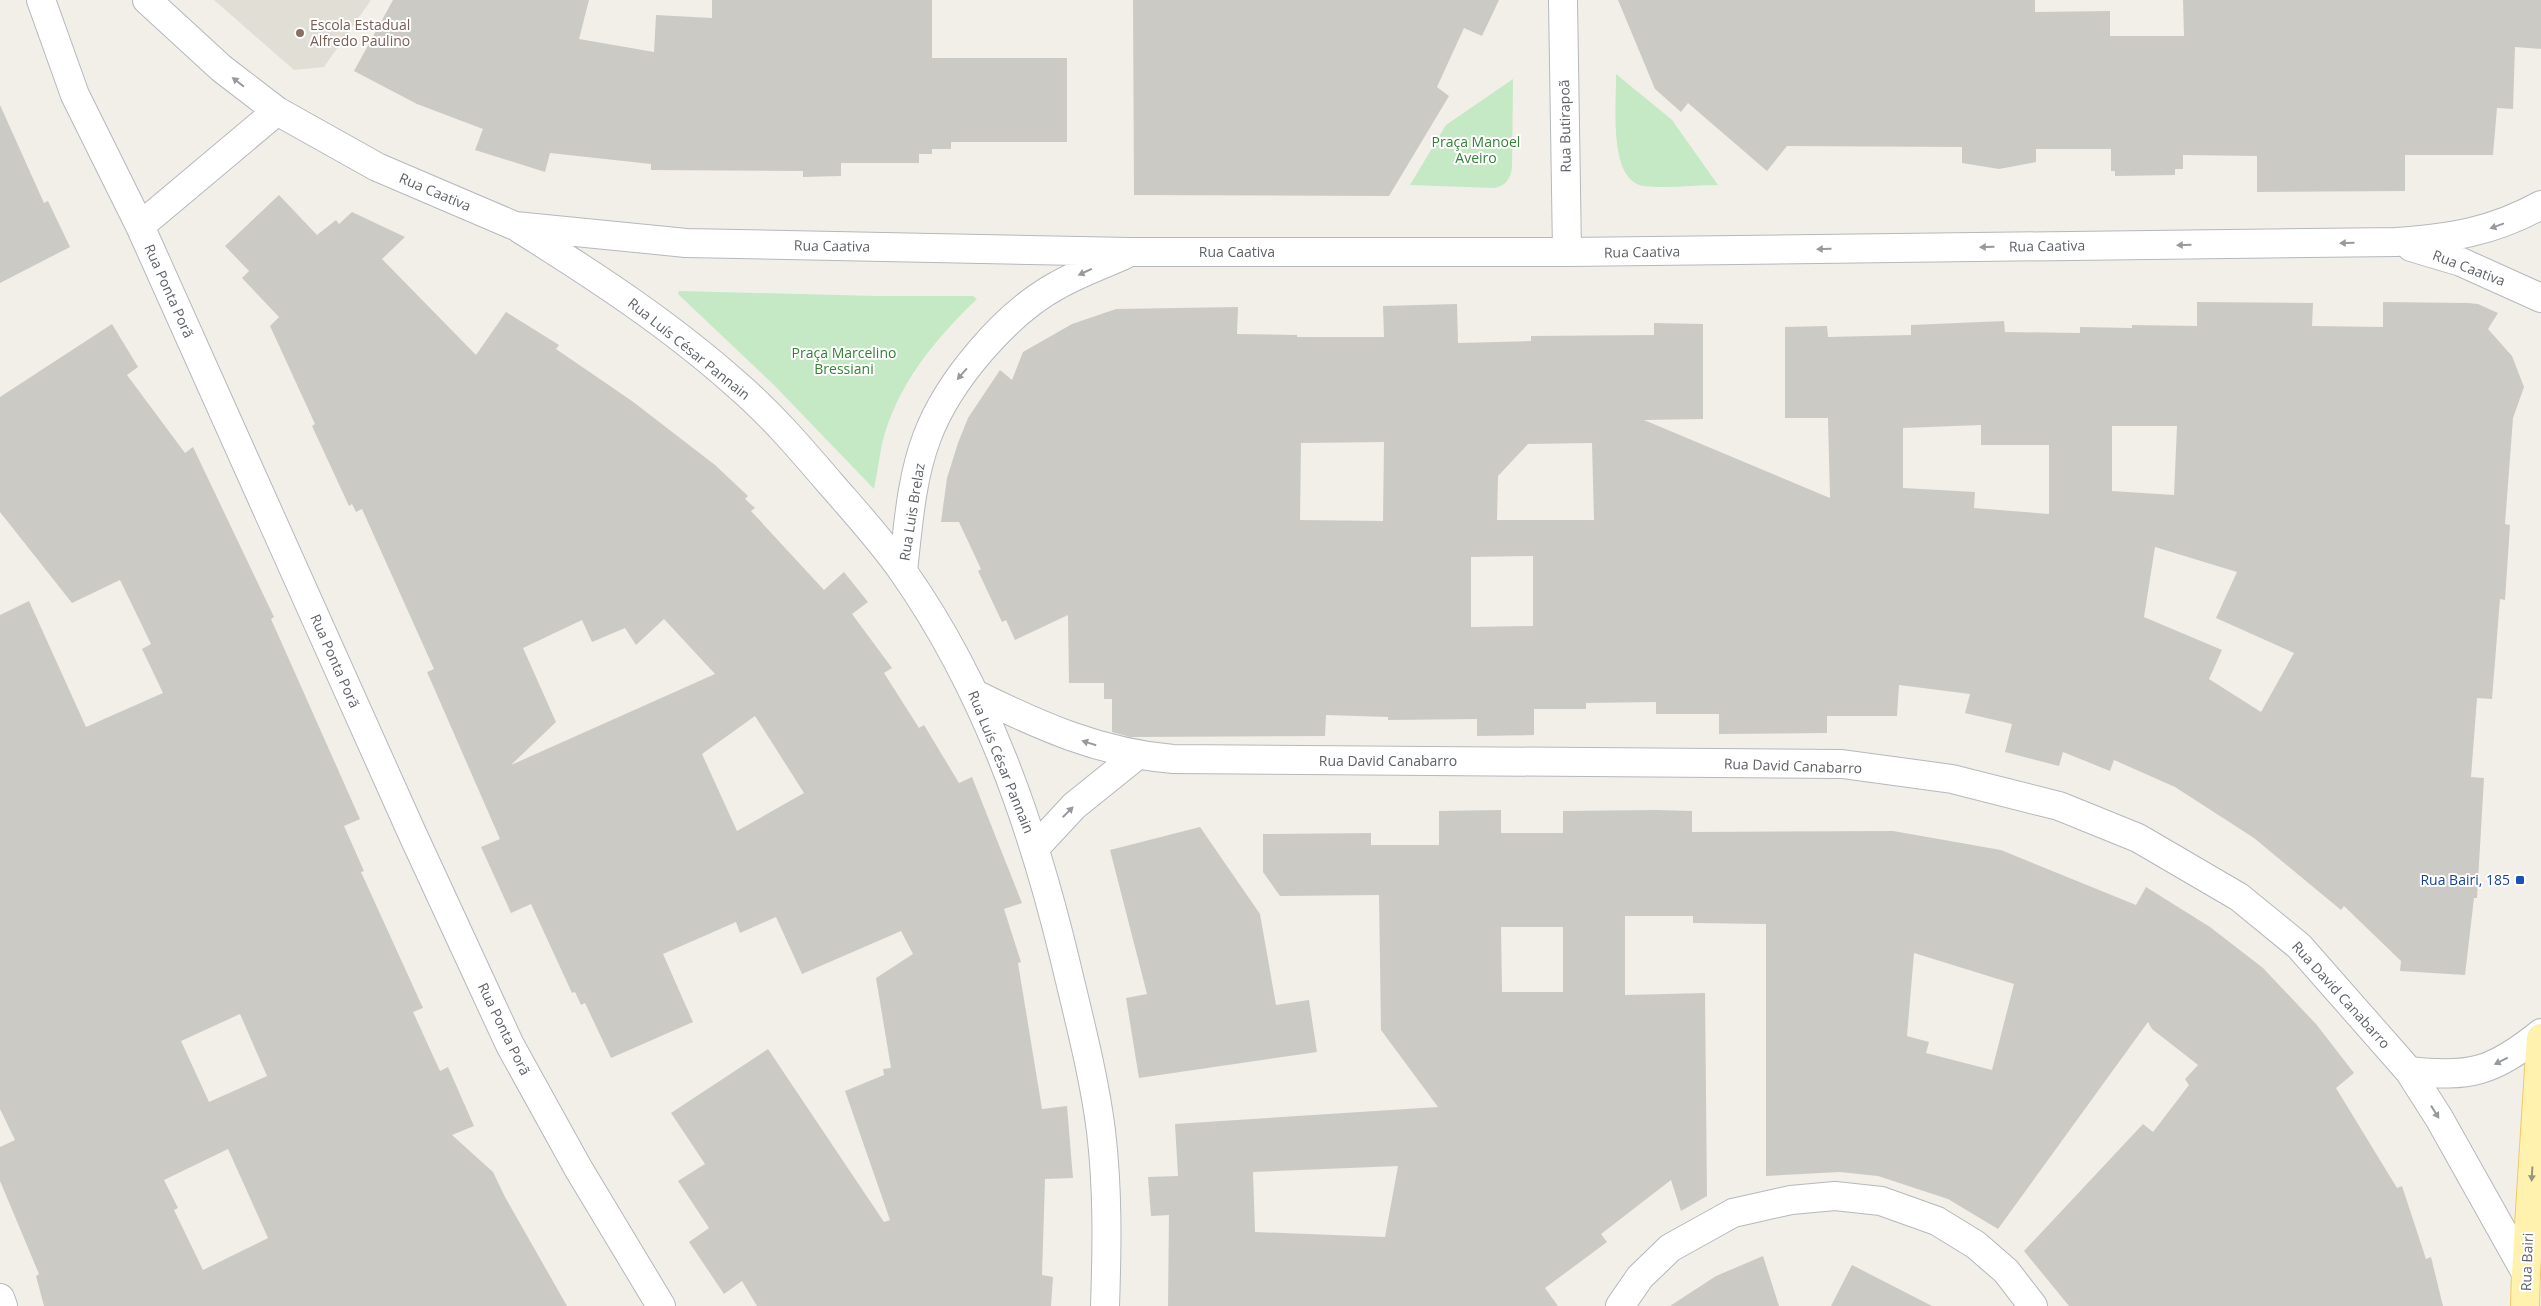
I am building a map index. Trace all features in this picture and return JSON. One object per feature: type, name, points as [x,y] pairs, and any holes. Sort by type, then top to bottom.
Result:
[{"type":"main road","name":"Rua Bairi","points":[[2526,1306],[2526,1273],[2541,1038]]},
{"type":"street","name":"Rua Ponta Porã","points":[[41,0],[75,95],[140,226],[408,824],[510,1045],[578,1168],[661,1306]]},
{"type":"street","name":"Rua Caativa","points":[[147,0],[221,68],[277,111],[377,167],[515,226],[686,243],[1130,252],[1567,252],[2396,242],[2467,235],[2517,218],[2541,205]]},
{"type":"street","name":"Rua Butirapoã","points":[[1563,0],[1567,252]]},
{"type":"street","points":[[140,226],[277,111]]},
{"type":"street","name":"Rua Luís César Pannain","points":[[515,226],[608,284],[736,383],[782,428],[903,571],[938,625],[975,694],[1019,798],[1035,848],[1078,1015],[1101,1130],[1108,1232],[1105,1306]]},
{"type":"street","name":"Rua Caativa","points":[[2396,242],[2461,262],[2541,298]]},
{"type":"street","name":"Rua Luis Brelaz","points":[[903,571],[913,492],[926,437],[953,384],[1006,323],[1057,285],[1130,252]]},
{"type":"street","name":"Rua David Canabarro","points":[[975,694],[1057,732],[1136,756],[1183,759],[1842,764],[1952,779],[2059,806],[2138,838],[2239,897],[2300,946],[2409,1071],[2439,1118],[2526,1273]]},
{"type":"street","points":[[1035,848],[1074,806],[1136,756]]},
{"type":"street","points":[[2409,1071],[2464,1074],[2485,1069],[2513,1054],[2541,1033]]},
{"type":"street","points":[[1620,1306],[1640,1277],[1670,1248],[1733,1214],[1791,1200],[1835,1196],[1881,1200],[1937,1221],[1976,1245],[2006,1271],[2033,1306]]},
{"type":"street","points":[[0,1298],[2,1306]]},
{"type":"shaded area","name":"Escola Estadual Alfredo Paulino","points":[[214,0],[371,0],[324,67],[294,70]]},
{"type":"green space","points":[[1616,74],[1672,120],[1718,185],[1653,187],[1644,186],[1632,181],[1624,170],[1616,138]]},
{"type":"green space","name":"Praça Manoel Aveiro","points":[[1513,79],[1512,168],[1507,181],[1502,186],[1494,188],[1410,185],[1446,125]]},
{"type":"green space","name":"Praça Marcelino Bressiani","points":[[679,291],[876,296],[973,296],[977,299],[946,330],[907,383],[888,423],[882,444],[874,489],[774,385],[678,294]]},
{"type":"building","points":[[393,0],[589,0],[579,39],[654,52],[656,15],[712,18],[712,0],[932,0],[932,58],[1067,58],[1067,142],[951,142],[951,149],[932,149],[932,154],[919,154],[919,163],[841,163],[841,176],[803,177],[803,171],[651,170],[651,164],[550,153],[545,172],[475,150],[483,129],[417,104],[354,71]]},
{"type":"building","points":[[1133,0],[1499,0],[1482,36],[1464,28],[1437,87],[1449,96],[1389,196],[1134,195]]},
{"type":"building","points":[[1618,0],[2035,0],[2035,12],[2110,11],[2110,36],[2184,36],[2183,0],[2541,0],[2541,49],[2515,47],[2513,109],[2497,108],[2493,155],[2405,155],[2405,191],[2257,192],[2257,156],[2183,155],[2183,169],[2175,169],[2175,175],[2115,176],[2115,171],[2111,171],[2111,149],[2036,149],[2036,162],[1999,169],[1962,163],[1962,147],[1787,146],[1767,171],[1688,103],[1681,112],[1655,89]]},
{"type":"building","points":[[0,105],[44,203],[48,201],[70,247],[0,283]]},
{"type":"building","points":[[279,195],[317,235],[336,220],[339,224],[352,212],[405,237],[382,259],[476,355],[506,312],[559,345],[556,349],[632,401],[715,465],[748,496],[745,499],[755,508],[751,511],[824,590],[844,572],[868,602],[852,614],[892,668],[884,673],[919,728],[924,725],[959,783],[972,777],[1022,903],[1004,909],[1021,962],[1018,963],[1042,1109],[1067,1106],[1073,1178],[1045,1179],[1042,1275],[1053,1277],[1051,1306],[757,1306],[742,1281],[724,1294],[689,1242],[709,1228],[678,1181],[705,1164],[671,1113],[768,1049],[884,1222],[890,1220],[845,1091],[884,1075],[883,1069],[891,1068],[876,978],[913,954],[901,931],[802,974],[776,917],[740,933],[736,922],[663,954],[693,1022],[611,1058],[585,1003],[581,1005],[575,992],[572,993],[531,904],[511,913],[481,847],[500,839],[427,672],[434,669],[362,509],[356,512],[352,504],[349,506],[312,426],[315,424],[270,326],[279,317],[242,278],[249,271],[225,246]],"holes":[[[664,619],[715,674],[511,765],[556,722],[523,648],[582,620],[592,642],[625,628],[636,645]],[[755,716],[804,793],[737,831],[702,754]]]},
{"type":"building","points":[[2197,302],[2313,303],[2312,326],[2383,327],[2383,302],[2468,303],[2478,304],[2498,313],[2488,329],[2512,356],[2524,387],[2513,418],[2505,524],[2510,525],[2505,600],[2500,599],[2492,699],[2477,698],[2471,777],[2484,778],[2477,898],[2474,898],[2465,975],[2400,971],[2401,961],[2344,906],[2341,910],[2254,838],[2175,787],[2114,760],[2110,771],[2063,752],[2059,766],[2005,752],[2012,724],[1965,713],[1970,694],[1899,685],[1897,716],[1827,716],[1827,733],[1719,734],[1719,714],[1656,714],[1656,702],[1586,703],[1586,709],[1534,709],[1534,735],[1477,736],[1477,719],[1388,720],[1388,717],[1326,715],[1325,736],[1130,737],[1112,732],[1112,699],[1104,699],[1104,683],[1069,683],[1068,615],[1015,640],[1006,620],[1002,622],[978,571],[981,569],[959,522],[941,522],[947,478],[958,443],[968,418],[1000,370],[1012,380],[1023,352],[1072,324],[1116,309],[1238,307],[1237,334],[1297,335],[1297,337],[1384,337],[1383,306],[1457,304],[1458,343],[1531,341],[1531,336],[1654,335],[1654,323],[1703,324],[1703,419],[1644,420],[1830,498],[1828,418],[1785,418],[1785,327],[1827,326],[1828,337],[1911,335],[1911,325],[2004,321],[2005,332],[2080,333],[2080,327],[2132,328],[2132,325],[2197,326]],"holes":[[[1981,425],[1981,445],[2049,445],[2049,514],[1974,508],[1975,492],[1903,488],[1903,428]],[[2112,426],[2177,426],[2174,495],[2112,491]],[[1384,442],[1383,521],[1300,520],[1301,443]],[[1592,443],[1594,520],[1497,520],[1498,476],[1528,444]],[[2155,547],[2237,572],[2216,618],[2294,653],[2261,712],[2209,679],[2222,650],[2144,617]],[[1533,556],[1533,626],[1471,627],[1471,557]]]},
{"type":"building","points":[[112,324],[138,367],[127,375],[185,453],[193,447],[274,617],[271,619],[360,819],[344,826],[364,871],[361,872],[423,1008],[413,1012],[440,1071],[448,1067],[474,1126],[452,1135],[493,1172],[505,1197],[567,1306],[44,1306],[36,1276],[39,1274],[0,1181],[0,1147],[15,1140],[0,1109],[0,615],[29,601],[86,727],[163,693],[142,649],[151,644],[120,580],[72,603],[0,512],[0,397]],"holes":[[[240,1014],[267,1076],[209,1102],[181,1041]],[[228,1149],[268,1238],[203,1270],[174,1210],[178,1208],[164,1180]]]},
{"type":"building","points":[[1501,810],[1501,833],[1563,833],[1563,811],[1657,810],[1692,811],[1692,832],[1893,831],[2001,850],[2136,905],[2146,887],[2210,927],[2263,968],[2316,1024],[2354,1073],[2336,1088],[2397,1188],[2402,1186],[2426,1259],[2431,1257],[2443,1306],[2069,1306],[2024,1251],[2143,1124],[2153,1132],[2189,1085],[2185,1079],[2198,1065],[2152,1029],[2148,1022],[1998,1229],[1948,1199],[1878,1176],[1840,1172],[1766,1176],[1766,924],[1693,923],[1693,916],[1625,916],[1625,995],[1705,993],[1707,1196],[1681,1211],[1671,1180],[1601,1234],[1607,1242],[1545,1288],[1558,1306],[1168,1306],[1169,1215],[1151,1216],[1148,1177],[1178,1176],[1175,1124],[1438,1107],[1381,1030],[1379,895],[1280,896],[1263,872],[1263,834],[1371,833],[1371,845],[1439,845],[1439,811]],"holes":[[[1501,927],[1563,927],[1563,992],[1502,992]],[[1914,953],[2014,984],[1992,1070],[1926,1053],[1929,1042],[1907,1036]],[[1398,1166],[1385,1237],[1255,1232],[1253,1172]]]},
{"type":"building","points":[[1200,827],[1260,914],[1276,1005],[1309,1000],[1317,1052],[1139,1078],[1126,998],[1147,994],[1110,850]]},
{"type":"building","points":[[1763,1256],[1779,1306],[1670,1306],[1716,1276]]},
{"type":"building","points":[[1852,1265],[1932,1306],[1831,1306]]},
{"type":"place","name":"Escola Estadual Alfredo Paulino","points":[[300,33]]},
{"type":"place","name":"Rua Bairi, 185","points":[[2520,880]]}]
